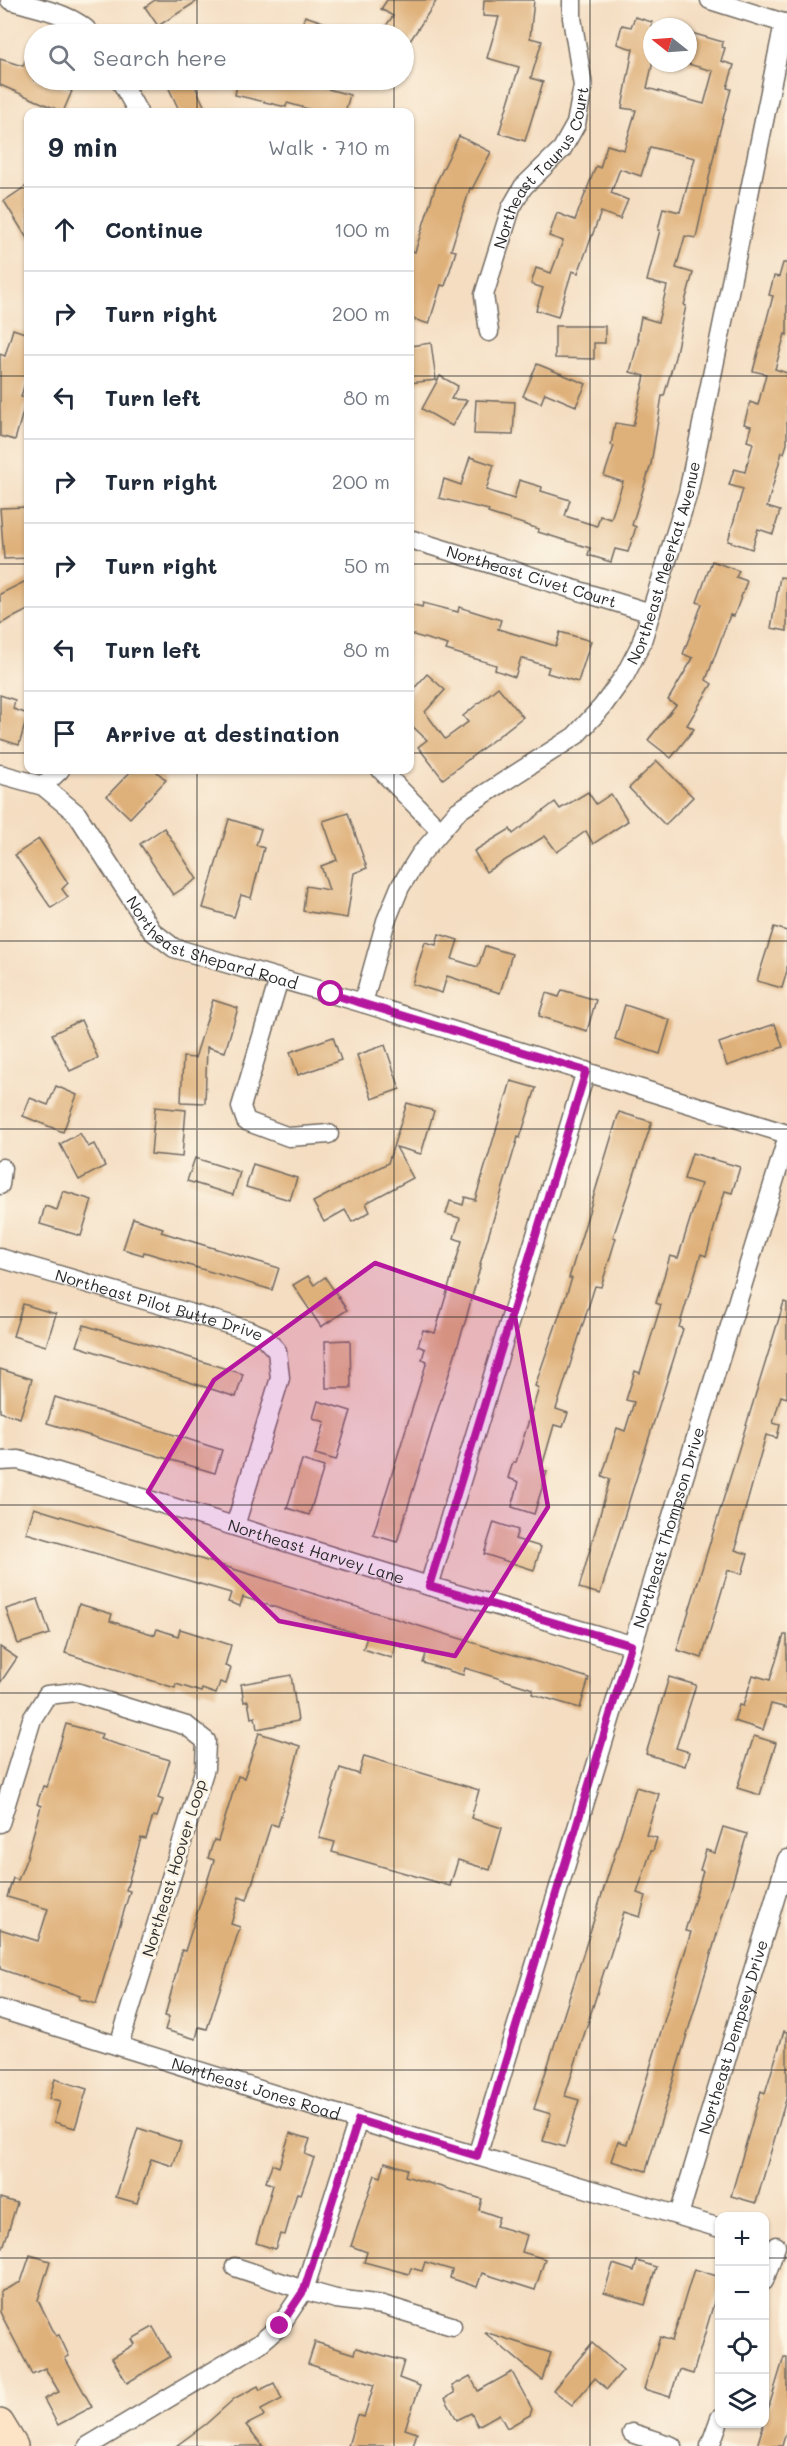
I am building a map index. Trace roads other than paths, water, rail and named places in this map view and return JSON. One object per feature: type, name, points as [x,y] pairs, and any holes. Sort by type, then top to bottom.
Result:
[{"type":"main road","points":[[0,2422],[14,2446]]},
{"type":"street","points":[[10,0],[59,15],[76,24]]},
{"type":"street","name":"Northeast Taurus Court","points":[[489,332],[484,295],[511,208],[523,187],[562,149],[576,124],[583,86],[572,18],[572,0]]},
{"type":"street","points":[[710,0],[786,23]]},
{"type":"street","name":"Northeast Meerkat Avenue","points":[[363,1003],[386,921],[400,887],[420,855],[458,811],[575,736],[602,707],[625,675],[641,644],[688,493],[786,23]]},
{"type":"street","points":[[126,90],[136,108]]},
{"type":"street","name":"Northeast Civet Court","points":[[414,540],[651,613]]},
{"type":"street","name":"Northeast Shepard Road","points":[[0,774],[43,786],[77,814],[152,931],[174,948],[363,1003],[787,1134]]},
{"type":"street","points":[[43,786],[56,774]]},
{"type":"street","points":[[385,774],[440,830]]},
{"type":"street","points":[[279,979],[241,1107],[246,1121],[289,1137],[329,1134]]},
{"type":"street","points":[[429,1586],[586,1071]]},
{"type":"street","name":"Northeast Thompson Drive","points":[[477,2156],[787,1139]]},
{"type":"street","name":"Northeast Pilot Butte Drive","points":[[0,1258],[248,1330],[263,1336],[277,1351],[280,1378],[235,1526]]},
{"type":"street","name":"Northeast Harvey Lane","points":[[0,1461],[20,1460],[429,1586],[631,1645]]},
{"type":"street","name":"Northeast Hoover Loop","points":[[0,1823],[32,1719],[47,1695],[76,1692],[187,1726],[206,1741],[205,1768],[119,2045]]},
{"type":"street","name":"Northeast Dempsey Drive","points":[[679,2216],[787,1859]]},
{"type":"street","name":"Northeast Jones Road","points":[[0,2009],[358,2120],[715,2227]]},
{"type":"street","points":[[88,2446],[259,2344],[280,2326],[304,2290],[358,2120]]},
{"type":"street","points":[[769,2268],[776,2246]]},
{"type":"street","points":[[235,2267],[336,2299],[383,2305],[452,2326]]},
{"type":"street","points":[[710,2446],[716,2428]]},
{"type":"street","points":[[632,2433],[672,2446]]}]
